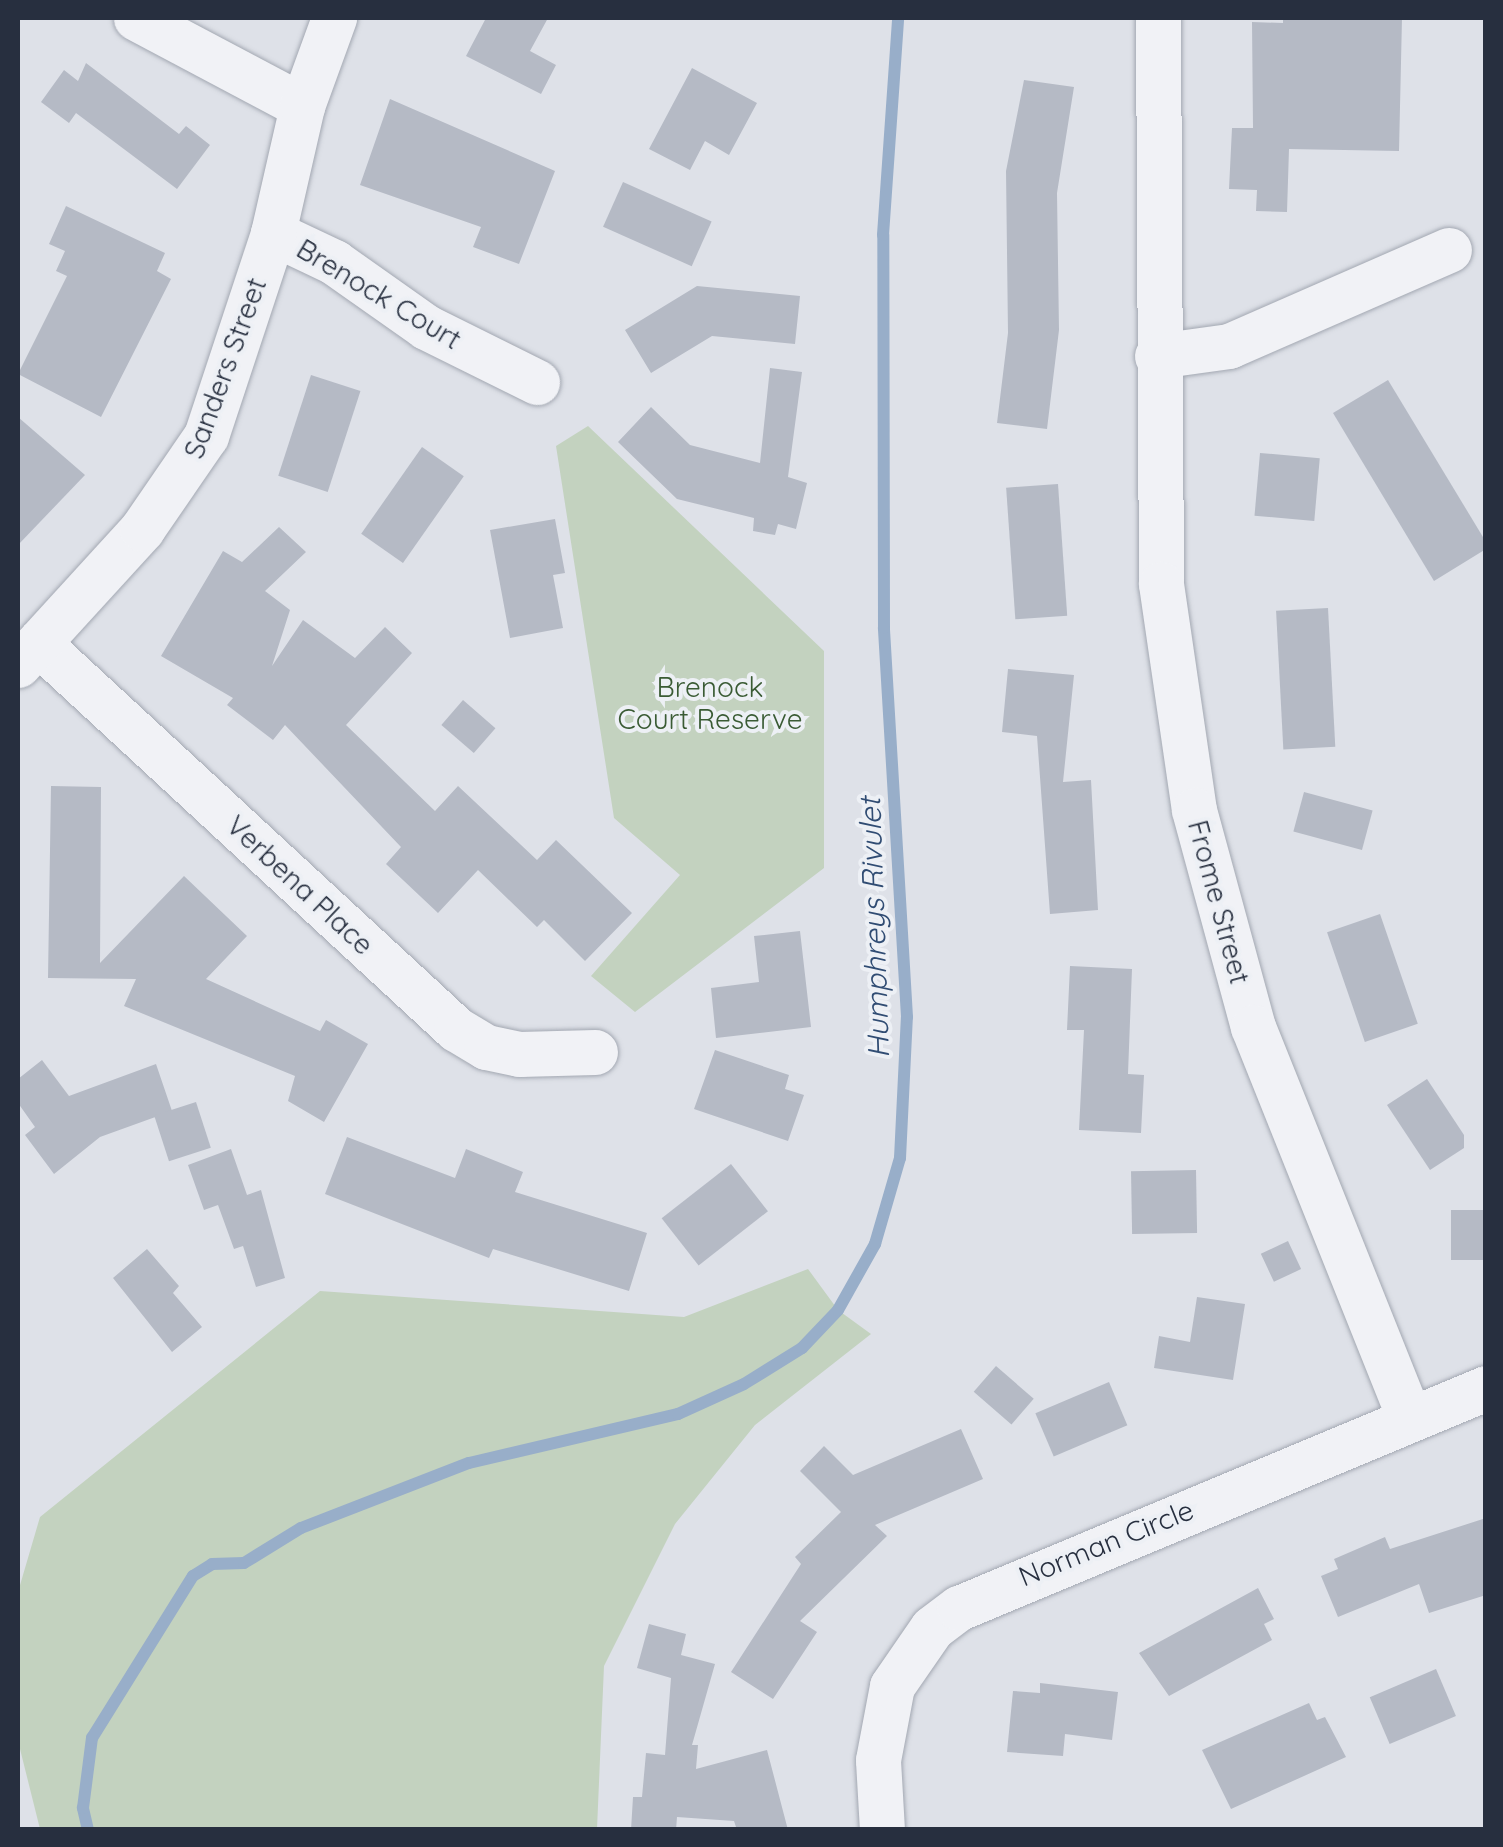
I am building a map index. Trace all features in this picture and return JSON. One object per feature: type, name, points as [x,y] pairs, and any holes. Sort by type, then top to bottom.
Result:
[{"type":"street","points":[[136,18],[302,106]]},
{"type":"street","name":"Sanders Street","points":[[28,654],[179,484],[206,436],[273,234],[302,106],[334,18]]},
{"type":"street","name":"Frome Street","points":[[1158,18],[1156,356],[1160,584],[1194,810],[1253,1026],[1410,1418]]},
{"type":"street","name":"Brenock Court","points":[[273,234],[334,262],[426,327],[537,382]]},
{"type":"street","points":[[1156,356],[1229,346],[1449,250]]},
{"type":"street","name":"Verbena Place","points":[[28,654],[456,1029],[486,1047],[519,1054],[595,1052]]},
{"type":"street","name":"Norman Circle","points":[[882,1830],[882,1720],[892,1686],[932,1628],[993,1590],[1486,1388]]},
{"type":"green space","name":"Brenock Court Reserve","points":[[588,426],[824,651],[824,868],[635,1012],[591,976],[680,875],[614,818],[556,446]]},
{"type":"green space","points":[[808,1269],[838,1310],[871,1334],[755,1425],[675,1524],[604,1666],[597,1829],[40,1829],[18,1741],[18,1592],[40,1517],[320,1291],[684,1317]]},
{"type":"building","points":[[486,18],[548,18],[530,51],[556,65],[541,94],[466,56]]},
{"type":"building","points":[[1283,18],[1402,18],[1399,151],[1289,149],[1287,212],[1256,211],[1257,190],[1229,189],[1232,128],[1253,128],[1252,22],[1283,23]]},
{"type":"building","points":[[86,63],[179,134],[186,126],[210,145],[177,189],[76,113],[69,123],[41,102],[64,70],[78,81]]},
{"type":"building","points":[[692,68],[757,103],[729,155],[705,141],[690,170],[649,149]]},
{"type":"building","points":[[1024,80],[1074,87],[1057,193],[1059,330],[1047,429],[997,423],[1008,333],[1006,171]]},
{"type":"building","points":[[390,99],[555,171],[519,264],[473,247],[481,227],[360,185]]},
{"type":"building","points":[[623,182],[712,221],[692,266],[603,227]]},
{"type":"building","points":[[66,206],[165,253],[157,271],[171,279],[101,417],[18,374],[67,276],[56,271],[65,251],[49,244]]},
{"type":"building","points":[[697,286],[800,296],[795,344],[712,336],[651,373],[625,330]]},
{"type":"building","points":[[770,368],[802,372],[788,477],[807,483],[796,529],[778,524],[775,535],[753,531],[754,518],[677,499],[618,442],[651,407],[690,445],[760,463]]},
{"type":"building","points":[[311,375],[360,391],[328,492],[278,476]]},
{"type":"building","points":[[1388,380],[1486,542],[1486,549],[1434,581],[1333,413]]},
{"type":"building","points":[[18,417],[85,475],[18,545]]},
{"type":"building","points":[[422,447],[464,476],[403,563],[361,534]]},
{"type":"building","points":[[1260,453],[1320,458],[1314,521],[1255,516]]},
{"type":"building","points":[[1058,484],[1067,616],[1015,619],[1006,488]]},
{"type":"building","points":[[555,519],[565,573],[553,575],[563,628],[510,638],[490,530]]},
{"type":"building","points":[[279,527],[306,552],[265,591],[290,610],[272,666],[303,620],[355,658],[385,627],[412,653],[346,725],[435,811],[458,786],[537,860],[556,840],[632,913],[585,961],[544,920],[537,927],[478,870],[438,913],[386,864],[401,847],[285,725],[273,740],[227,705],[233,698],[161,656],[223,551],[242,562]]},
{"type":"building","points":[[1328,608],[1335,747],[1283,750],[1276,611]]},
{"type":"building","points":[[1008,669],[1074,675],[1063,782],[1091,780],[1098,910],[1050,914],[1037,736],[1002,732]]},
{"type":"building","points":[[463,700],[495,728],[474,753],[441,725]]},
{"type":"building","points":[[51,786],[101,787],[100,963],[184,876],[247,936],[206,979],[320,1031],[326,1020],[368,1044],[324,1122],[288,1101],[295,1076],[124,1006],[136,979],[48,978]]},
{"type":"building","points":[[1304,792],[1373,810],[1362,850],[1293,832]]},
{"type":"building","points":[[1380,914],[1418,1024],[1365,1042],[1327,932]]},
{"type":"building","points":[[800,931],[811,1027],[716,1038],[711,988],[759,982],[754,936]]},
{"type":"building","points":[[1070,966],[1132,969],[1128,1074],[1144,1075],[1141,1133],[1079,1130],[1084,1030],[1067,1030]]},
{"type":"building","points":[[715,1050],[789,1075],[785,1089],[804,1095],[788,1141],[694,1109]]},
{"type":"building","points":[[42,1060],[69,1096],[156,1064],[172,1111],[100,1137],[54,1174],[25,1135],[35,1127],[18,1103],[18,1079]]},
{"type":"building","points":[[1427,1079],[1464,1135],[1464,1148],[1430,1170],[1387,1105]]},
{"type":"building","points":[[196,1102],[211,1148],[169,1161],[154,1116]]},
{"type":"building","points":[[347,1137],[455,1178],[466,1149],[523,1172],[515,1192],[647,1233],[629,1291],[493,1249],[489,1258],[325,1194]]},
{"type":"building","points":[[231,1149],[247,1195],[261,1190],[285,1278],[256,1287],[243,1246],[234,1249],[218,1205],[204,1210],[188,1165]]},
{"type":"building","points":[[731,1164],[768,1211],[699,1265],[662,1218]]},
{"type":"building","points":[[1196,1170],[1197,1233],[1132,1234],[1131,1171]]},
{"type":"building","points":[[1451,1210],[1486,1210],[1486,1260],[1451,1260]]},
{"type":"building","points":[[1288,1241],[1301,1269],[1274,1282],[1261,1254]]},
{"type":"building","points":[[147,1249],[179,1286],[173,1293],[202,1327],[172,1352],[113,1278]]},
{"type":"building","points":[[1197,1297],[1245,1304],[1233,1380],[1154,1368],[1159,1336],[1190,1342]]},
{"type":"building","points":[[996,1366],[1034,1399],[1011,1424],[974,1392]]},
{"type":"building","points":[[1109,1382],[1127,1425],[1054,1457],[1035,1413]]},
{"type":"building","points":[[961,1429],[983,1479],[875,1525],[887,1536],[800,1621],[817,1632],[773,1699],[731,1672],[801,1564],[795,1557],[841,1512],[800,1471],[824,1446],[853,1475]]},
{"type":"building","points":[[1486,1518],[1486,1595],[1429,1613],[1419,1584],[1338,1617],[1321,1576],[1338,1569],[1334,1559],[1385,1537],[1390,1549]]},
{"type":"building","points":[[1258,1588],[1274,1619],[1264,1624],[1272,1640],[1169,1696],[1139,1653]]},
{"type":"building","points":[[649,1624],[686,1634],[681,1655],[715,1664],[692,1745],[698,1745],[696,1769],[767,1750],[788,1830],[737,1830],[734,1821],[677,1817],[676,1830],[631,1830],[633,1797],[642,1797],[646,1753],[665,1755],[671,1678],[637,1668]]},
{"type":"building","points":[[1436,1669],[1456,1716],[1390,1744],[1370,1697]]},
{"type":"building","points":[[1040,1683],[1118,1692],[1112,1740],[1065,1734],[1063,1756],[1007,1752],[1013,1691],[1040,1693]]},
{"type":"building","points":[[1309,1703],[1317,1720],[1325,1717],[1346,1757],[1231,1809],[1202,1750]]},
{"type":"waterway","name":"Humphreys Rivulet","points":[[88,1830],[83,1808],[92,1738],[193,1576],[212,1564],[244,1563],[301,1528],[469,1463],[678,1414],[744,1384],[802,1348],[838,1310],[875,1244],[900,1158],[907,1017],[884,628],[883,235],[898,18]]}]
